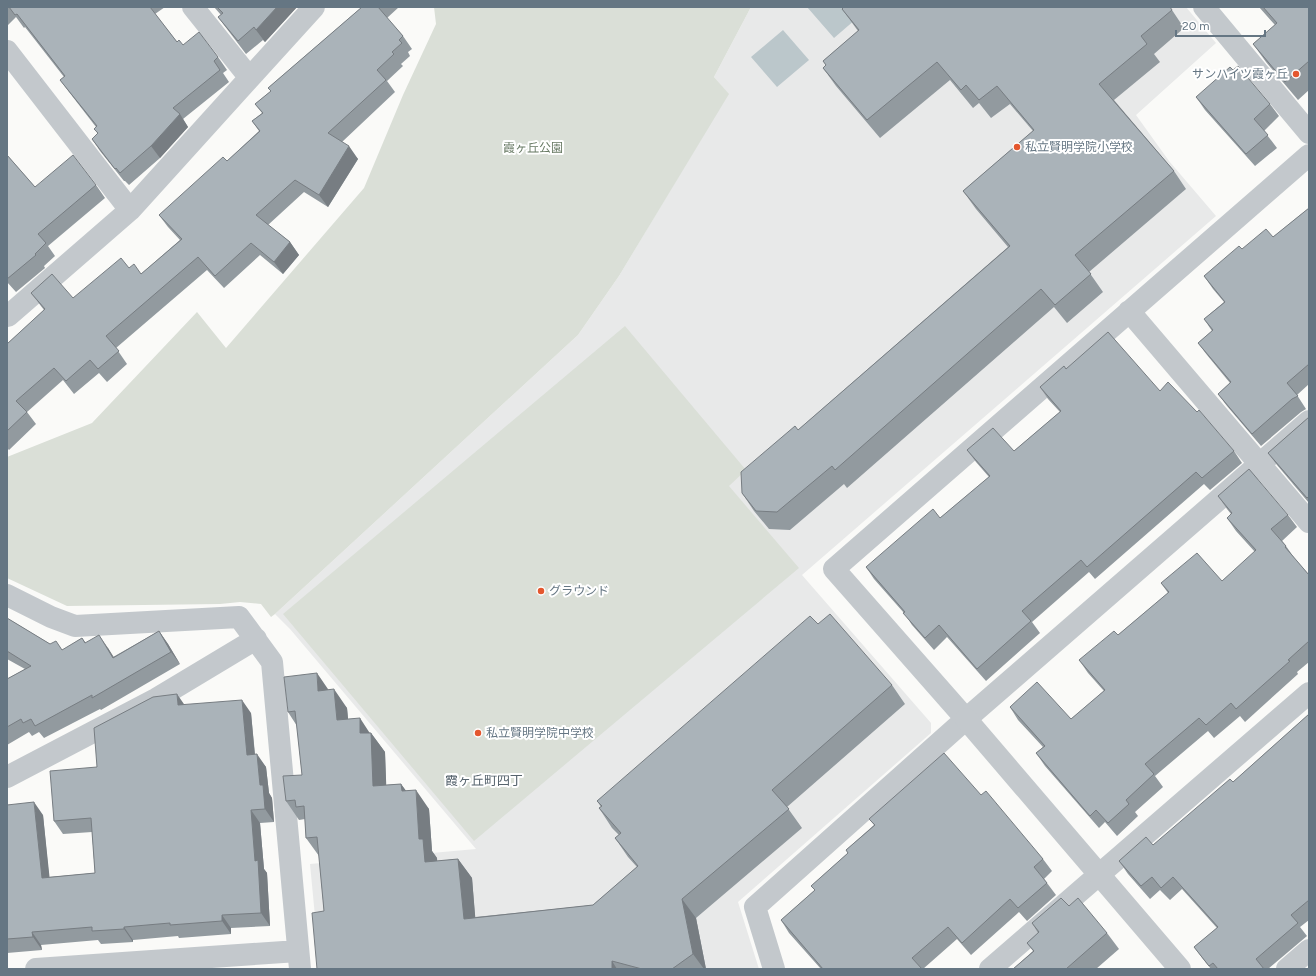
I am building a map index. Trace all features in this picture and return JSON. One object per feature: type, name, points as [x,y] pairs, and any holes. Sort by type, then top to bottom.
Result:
[{"type":"street","points":[[193,7],[249,77]]},
{"type":"street","points":[[7,315],[8,316],[130,210],[314,7]]},
{"type":"street","points":[[1204,7],[1309,133]]},
{"type":"street","points":[[7,51],[130,210]]},
{"type":"street","points":[[1180,969],[966,719],[834,569],[1309,155]]},
{"type":"street","points":[[1129,311],[1309,522]]},
{"type":"street","points":[[774,969],[755,907],[966,719],[1309,421]]},
{"type":"street","points":[[7,595],[51,618],[75,626],[239,617],[272,662],[299,960],[36,969]]},
{"type":"street","points":[[7,777],[156,699],[256,639]]},
{"type":"street","points":[[990,969],[1309,694]]},
{"type":"street","points":[[1287,969],[1309,950]]},
{"type":"shaded area","points":[[751,7],[1186,7],[1216,43],[1136,115],[1169,161],[1216,216],[802,575],[931,723],[931,733],[738,902],[759,969],[320,969],[310,864],[476,849],[290,629],[275,614],[578,335],[619,276],[728,94],[714,77]]},
{"type":"shaded area","points":[[807,7],[870,7],[834,38]]},
{"type":"shaded area","points":[[783,30],[809,60],[777,87],[751,57]]},
{"type":"green space","name":"霞ヶ丘公園","points":[[434,7],[751,7],[714,77],[729,94],[619,276],[578,335],[275,614],[271,617],[261,604],[240,602],[220,604],[67,606],[7,578],[7,457],[92,423],[197,312],[226,348],[364,188],[403,95],[436,24]]},
{"type":"green space","name":"グラウンド","points":[[625,326],[746,470],[729,486],[799,568],[474,841],[283,614]]},
{"type":"building","points":[[9,7],[150,7],[177,42],[179,40],[183,45],[199,32],[218,57],[214,61],[220,70],[173,108],[180,114],[151,146],[120,173],[116,168],[115,169],[92,139],[98,133],[94,129],[97,126],[60,80],[65,76],[17,14],[15,15]]},
{"type":"building","points":[[217,7],[277,7],[256,30],[254,27],[238,41],[218,17],[223,13]]},
{"type":"building","points":[[362,7],[378,7],[403,36],[399,40],[402,43],[392,52],[394,54],[377,70],[386,80],[328,133],[349,146],[319,195],[295,180],[256,215],[290,242],[274,262],[251,243],[215,276],[198,257],[106,336],[119,351],[98,369],[90,360],[66,381],[54,368],[16,401],[27,412],[7,431],[7,344],[45,309],[31,293],[52,274],[73,298],[121,258],[129,268],[134,264],[141,274],[182,239],[159,215],[223,157],[227,161],[260,131],[252,121],[263,113],[255,104],[271,91],[268,88]]},
{"type":"building","points":[[844,7],[1170,7],[1172,10],[1141,36],[1147,44],[1099,84],[1174,171],[1075,255],[1091,274],[1055,305],[1041,289],[835,470],[832,466],[777,512],[756,511],[742,493],[741,472],[795,426],[798,430],[1010,246],[963,191],[1034,130],[997,86],[979,100],[966,85],[961,90],[937,62],[867,120],[823,68],[826,65],[823,61],[859,30],[842,9]]},
{"type":"building","points":[[1263,7],[1309,7],[1309,61],[1285,82],[1253,44],[1277,23]]},
{"type":"building","points":[[1238,66],[1270,104],[1254,119],[1268,135],[1246,154],[1196,97],[1230,67],[1233,70]]},
{"type":"building","points":[[7,155],[35,187],[73,155],[96,185],[38,234],[46,243],[35,254],[36,255],[7,279]]},
{"type":"building","points":[[1309,208],[1309,364],[1287,383],[1298,396],[1292,399],[1252,434],[1218,394],[1231,382],[1198,343],[1213,330],[1204,319],[1225,302],[1204,276],[1239,246],[1242,249],[1266,229],[1273,237]]},
{"type":"building","points":[[1108,332],[1160,391],[1168,382],[1197,412],[1199,410],[1234,451],[1202,478],[1196,472],[1087,567],[1081,560],[1022,611],[1031,621],[977,669],[939,625],[925,638],[903,613],[905,612],[866,567],[933,509],[940,518],[990,476],[967,450],[993,428],[1014,451],[1061,411],[1040,387],[1064,366],[1066,369]]},
{"type":"building","points":[[1309,417],[1309,496],[1307,498],[1268,453]]},
{"type":"building","points":[[1249,469],[1288,515],[1271,529],[1309,575],[1309,641],[1288,660],[1290,661],[1236,709],[1231,703],[1206,725],[1199,718],[1145,764],[1154,774],[1126,800],[1129,804],[1108,823],[1096,810],[1090,816],[1036,753],[1045,746],[1010,707],[1037,682],[1071,719],[1105,690],[1079,660],[1114,631],[1118,635],[1169,592],[1161,583],[1197,553],[1222,581],[1256,550],[1227,518],[1232,513],[1218,496]]},
{"type":"building","points":[[830,614],[892,685],[772,790],[789,809],[682,899],[693,954],[672,969],[642,969],[612,961],[612,969],[317,969],[312,913],[324,911],[317,837],[306,838],[304,806],[296,807],[295,800],[286,801],[283,776],[302,775],[295,711],[288,712],[284,677],[317,673],[318,691],[334,689],[337,720],[360,718],[360,733],[371,733],[373,786],[401,784],[402,791],[416,790],[419,839],[423,839],[425,862],[458,859],[464,919],[593,905],[638,866],[615,838],[621,833],[599,808],[602,806],[597,801],[810,616],[818,624]]},
{"type":"building","points":[[7,618],[50,644],[56,641],[62,650],[82,638],[85,643],[99,635],[113,658],[159,631],[171,652],[92,698],[92,695],[35,726],[31,719],[23,723],[21,719],[7,727],[7,679],[31,666],[7,651]]},
{"type":"building","points":[[177,694],[178,705],[242,700],[247,755],[257,754],[260,785],[263,785],[265,809],[251,810],[255,861],[258,860],[261,913],[222,915],[222,921],[170,925],[170,923],[124,927],[124,929],[92,931],[92,927],[32,932],[33,937],[7,939],[7,805],[34,802],[42,878],[95,873],[91,818],[54,821],[50,771],[97,767],[94,728],[153,697]]},
{"type":"building","points":[[1309,714],[1309,900],[1291,915],[1298,923],[1256,959],[1264,969],[1218,969],[1213,963],[1209,966],[1194,947],[1218,927],[1173,877],[1161,888],[1152,877],[1141,886],[1119,861],[1146,837],[1153,845],[1230,779],[1233,782]]},
{"type":"building","points":[[944,753],[981,795],[986,791],[1043,859],[1034,867],[1047,883],[1018,908],[1010,899],[962,943],[948,927],[912,958],[922,969],[823,969],[781,920],[815,890],[811,886],[848,853],[846,850],[875,825],[869,819]]},
{"type":"building","points":[[1061,898],[1069,906],[1078,898],[1107,933],[1066,969],[1013,969],[1034,951],[1027,943],[1039,932],[1032,923]]},
{"type":"place","name":"サンハイツ霞ヶ丘","points":[[1296,74]]},
{"type":"place","name":"私立賢明学院小学校","points":[[1017,147]]},
{"type":"place","name":"グラウンド","points":[[541,591]]},
{"type":"place","name":"私立賢明学院中学校","points":[[478,733]]},
{"type":"district","name":"霞ヶ丘町四丁","points":[[484,780]]}]
